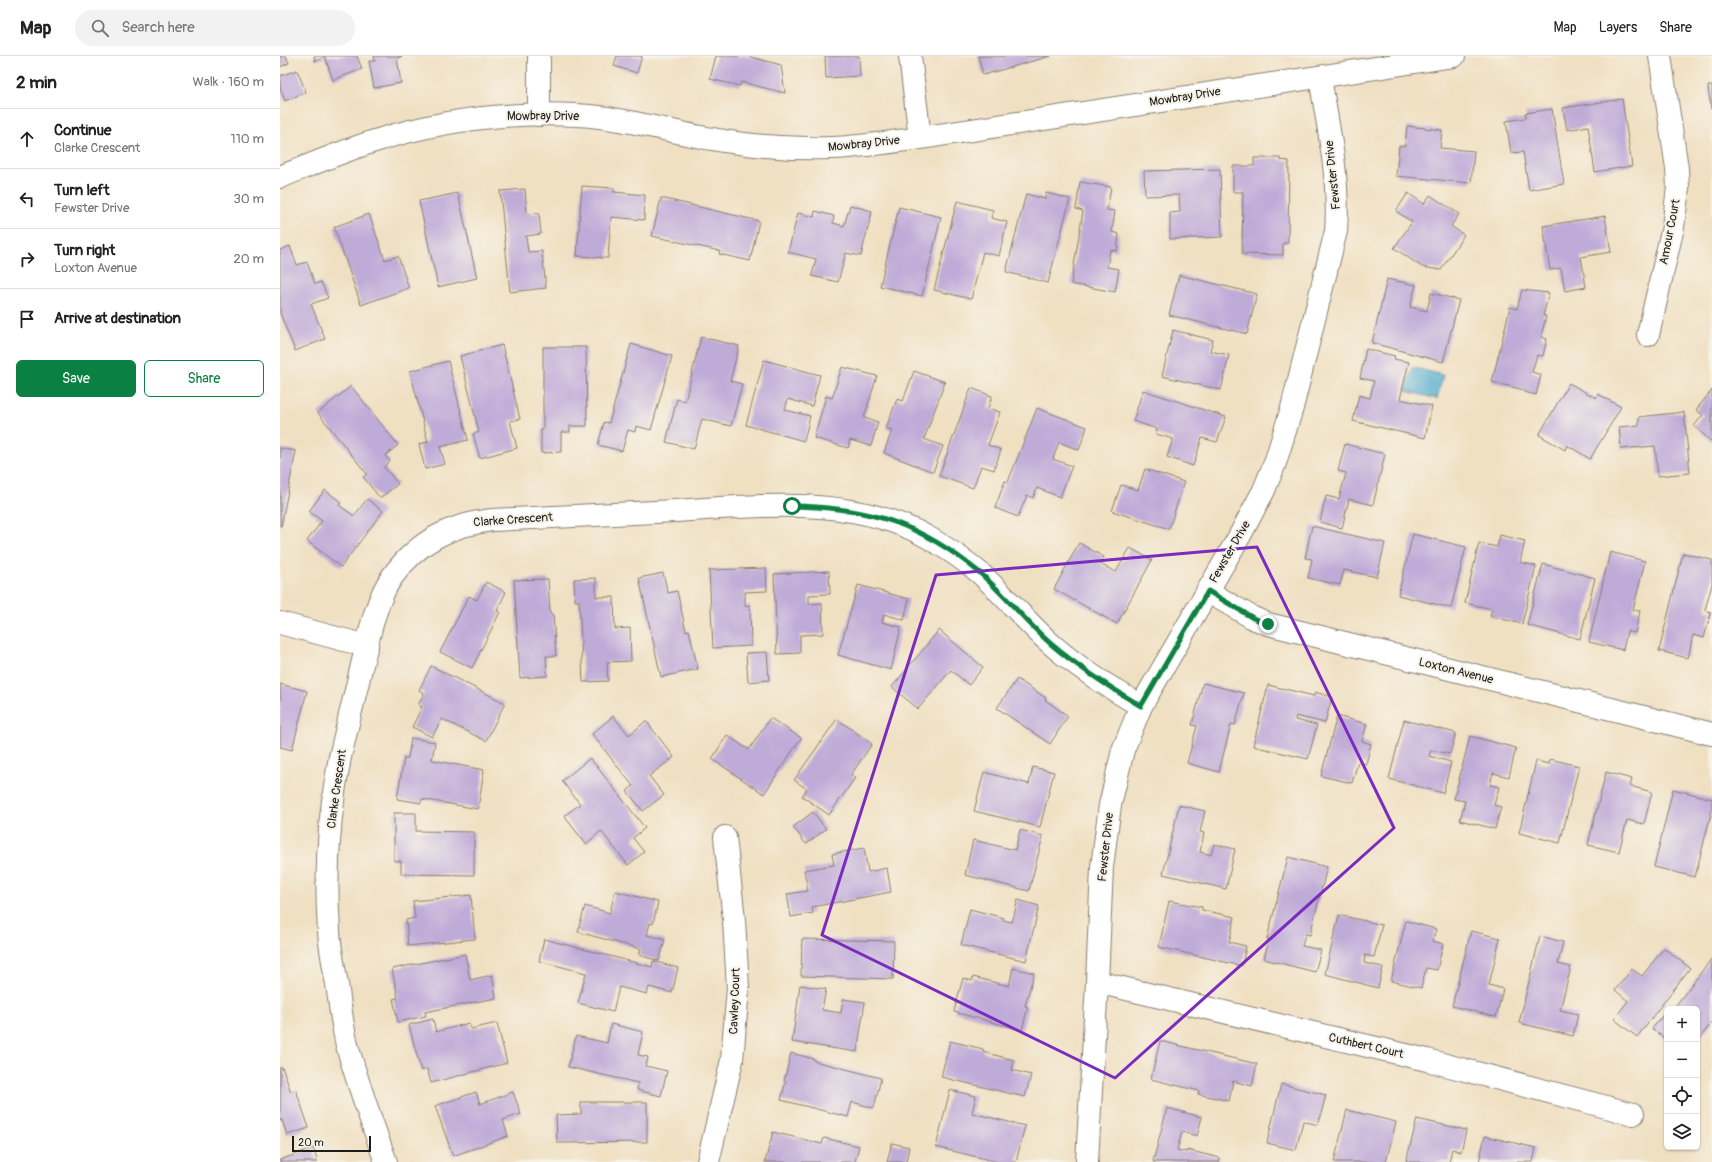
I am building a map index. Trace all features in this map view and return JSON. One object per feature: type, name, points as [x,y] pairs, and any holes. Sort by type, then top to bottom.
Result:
[{"type":"street","points":[[539,56],[539,115]]},
{"type":"street","points":[[910,56],[920,138]]},
{"type":"street","name":"Mowbray Drive","points":[[280,177],[379,140],[431,126],[482,118],[576,115],[603,118],[723,141],[776,147],[833,148],[920,138],[1454,56]]},
{"type":"street","name":"Amour Court","points":[[1648,335],[1673,227],[1678,188],[1677,168],[1660,56]]},
{"type":"street","name":"Fewster Drive","points":[[1087,1162],[1102,868],[1107,825],[1123,750],[1141,706],[1208,591],[1264,490],[1287,430],[1336,230],[1338,208],[1336,185],[1320,76]]},
{"type":"street","name":"Clarke Crescent","points":[[386,1162],[346,1042],[329,931],[328,874],[334,797],[340,758],[367,646],[382,596],[399,568],[414,552],[428,541],[448,530],[470,523],[500,520],[760,506],[823,507],[852,510],[880,517],[906,526],[931,539],[980,574],[1031,626],[1071,661],[1110,688],[1141,706]]},
{"type":"street","name":"Loxton Avenue","points":[[1208,591],[1253,618],[1268,624],[1712,734]]},
{"type":"street","points":[[280,623],[367,646]]},
{"type":"street","name":"Cawley Court","points":[[708,1162],[732,1060],[738,988],[734,920],[725,837]]},
{"type":"street","name":"Cuthbert Court","points":[[1097,982],[1427,1060],[1633,1114]]},
{"type":"highlighted area","points":[[1257,547],[1394,828],[1115,1078],[822,935],[936,575]]},
{"type":"water","points":[[1412,367],[1443,375],[1437,399],[1406,391]]},
{"type":"building","points":[[280,56],[286,56],[289,63],[280,67]]},
{"type":"building","points":[[314,56],[357,56],[362,69],[333,80],[325,57],[315,61]]},
{"type":"building","points":[[374,56],[402,56],[397,58],[401,83],[374,88],[369,61],[375,61]]},
{"type":"building","points":[[617,56],[642,56],[637,73],[614,66]]},
{"type":"building","points":[[716,56],[747,56],[781,65],[785,93],[741,82],[740,86],[710,79]]},
{"type":"building","points":[[825,56],[859,56],[860,76],[826,78]]},
{"type":"building","points":[[978,56],[1051,56],[983,75]]},
{"type":"building","points":[[297,70],[306,92],[285,101],[280,88],[280,76]]},
{"type":"building","points":[[1708,86],[1712,86],[1711,109]]},
{"type":"building","points":[[1622,99],[1632,166],[1595,172],[1588,126],[1567,130],[1563,108]]},
{"type":"building","points":[[1552,109],[1564,184],[1529,190],[1523,152],[1511,153],[1506,121],[1526,118],[1525,113]]},
{"type":"building","points":[[1407,126],[1442,130],[1440,148],[1474,151],[1471,183],[1396,176],[1399,146],[1405,146]]},
{"type":"building","points":[[1254,158],[1280,158],[1280,160],[1289,161],[1288,243],[1283,243],[1283,255],[1242,254],[1243,192],[1233,192],[1233,166],[1254,166]]},
{"type":"building","points":[[1220,169],[1222,237],[1170,239],[1170,213],[1180,212],[1179,195],[1145,196],[1144,171]]},
{"type":"building","points":[[1080,182],[1111,187],[1107,210],[1115,211],[1112,232],[1119,234],[1117,251],[1110,250],[1107,267],[1119,269],[1115,292],[1071,284],[1083,211],[1076,209]]},
{"type":"building","points":[[582,186],[614,188],[614,192],[645,195],[644,220],[611,217],[608,258],[577,256]]},
{"type":"building","points":[[525,189],[527,214],[539,213],[541,234],[526,236],[528,252],[542,251],[546,288],[510,292],[500,191]]},
{"type":"building","points":[[458,193],[477,278],[438,287],[419,201]]},
{"type":"building","points":[[1046,193],[1070,199],[1048,283],[1006,272],[1026,194],[1045,199]]},
{"type":"building","points":[[1408,193],[1424,204],[1430,195],[1459,214],[1451,226],[1464,235],[1441,270],[1422,267],[1394,248],[1412,222],[1396,211]]},
{"type":"building","points":[[661,198],[759,221],[750,261],[719,254],[720,251],[652,236]]},
{"type":"building","points":[[957,201],[993,210],[991,218],[1007,222],[999,256],[983,252],[971,299],[934,290]]},
{"type":"building","points":[[850,205],[872,211],[861,256],[846,253],[838,282],[812,276],[816,259],[788,252],[798,213],[814,217],[815,211],[834,216],[833,223],[844,226]]},
{"type":"building","points":[[899,207],[941,217],[922,296],[880,286]]},
{"type":"building","points":[[369,214],[385,260],[398,256],[409,288],[361,305],[334,227]]},
{"type":"building","points":[[1605,216],[1611,252],[1581,257],[1586,287],[1565,291],[1561,268],[1550,270],[1543,226]]},
{"type":"building","points":[[290,246],[297,265],[307,262],[315,284],[321,282],[328,298],[311,304],[325,339],[295,351],[280,313],[280,250]]},
{"type":"building","points":[[1179,275],[1257,294],[1247,334],[1169,315]]},
{"type":"building","points":[[1387,279],[1416,285],[1410,307],[1427,311],[1431,293],[1459,300],[1443,362],[1372,343]]},
{"type":"building","points":[[1522,290],[1549,293],[1543,316],[1546,316],[1541,337],[1547,339],[1543,356],[1537,355],[1532,372],[1541,375],[1536,395],[1524,392],[1524,390],[1492,382],[1510,307],[1517,309]]},
{"type":"building","points":[[1173,330],[1213,340],[1210,351],[1229,355],[1221,390],[1162,376]]},
{"type":"building","points":[[701,337],[739,346],[730,381],[742,384],[731,426],[702,419],[694,449],[666,442],[677,399],[685,401]]},
{"type":"building","points":[[631,344],[672,356],[651,430],[636,426],[635,432],[628,430],[622,451],[598,445],[604,422],[609,423]]},
{"type":"building","points":[[502,345],[520,419],[510,421],[517,448],[480,458],[473,434],[479,432],[460,356]]},
{"type":"building","points":[[543,347],[586,347],[587,426],[570,426],[570,432],[561,432],[561,452],[541,453],[541,430],[543,430]]},
{"type":"building","points":[[1366,349],[1395,356],[1394,359],[1409,362],[1400,399],[1432,406],[1425,438],[1353,421],[1359,395],[1370,398],[1374,381],[1360,378]]},
{"type":"building","points":[[764,360],[820,375],[812,406],[788,399],[785,410],[810,416],[804,441],[746,425]]},
{"type":"building","points":[[448,361],[468,440],[440,447],[445,464],[425,469],[419,444],[428,442],[410,371]]},
{"type":"building","points":[[842,367],[877,376],[864,418],[878,422],[871,446],[850,440],[848,448],[814,438],[826,396],[832,398]]},
{"type":"building","points":[[914,371],[945,382],[924,439],[943,446],[933,472],[884,453],[892,430],[886,428],[897,399],[903,401]]},
{"type":"building","points":[[1569,383],[1596,398],[1598,394],[1621,407],[1590,459],[1567,445],[1565,450],[1539,435]]},
{"type":"building","points":[[351,386],[398,445],[385,456],[390,461],[384,467],[398,484],[380,498],[363,477],[367,474],[318,413]]},
{"type":"building","points":[[971,388],[992,396],[988,408],[1000,412],[988,445],[1001,450],[994,470],[981,466],[973,488],[939,476]]},
{"type":"building","points":[[1143,390],[1226,417],[1217,442],[1202,438],[1193,466],[1167,457],[1173,439],[1156,434],[1157,429],[1133,421]]},
{"type":"building","points":[[1712,390],[1712,442],[1694,426],[1703,415],[1696,410]]},
{"type":"building","points":[[1037,408],[1087,427],[1079,450],[1059,442],[1053,459],[1072,466],[1060,497],[1037,488],[1033,498],[1027,495],[1018,517],[995,508],[1005,481],[1008,482]]},
{"type":"building","points":[[1684,412],[1690,473],[1658,476],[1655,446],[1621,449],[1619,427],[1639,425],[1639,417]]},
{"type":"building","points":[[1345,444],[1385,454],[1373,505],[1349,499],[1342,528],[1320,522],[1326,496],[1339,499],[1346,473],[1338,471]]},
{"type":"building","points":[[280,448],[296,451],[281,526],[280,526]]},
{"type":"building","points":[[1145,469],[1184,482],[1169,529],[1112,511],[1121,485],[1138,490]]},
{"type":"building","points":[[325,490],[341,502],[339,505],[354,516],[367,499],[383,511],[341,567],[307,541],[322,521],[309,511]]},
{"type":"building","points":[[1312,526],[1385,543],[1377,577],[1344,570],[1340,585],[1308,578],[1312,559],[1305,558]]},
{"type":"building","points":[[1413,534],[1466,547],[1451,608],[1398,595]]},
{"type":"building","points":[[1500,535],[1525,541],[1520,562],[1536,566],[1522,624],[1490,616],[1492,609],[1465,603],[1479,543],[1497,547]]},
{"type":"building","points":[[1079,543],[1104,557],[1100,564],[1116,572],[1130,548],[1152,560],[1117,624],[1054,589]]},
{"type":"building","points":[[1610,552],[1645,561],[1633,610],[1640,611],[1635,633],[1627,631],[1623,650],[1589,642]]},
{"type":"building","points":[[1683,553],[1712,560],[1712,584],[1705,610],[1711,612],[1704,638],[1693,635],[1688,658],[1659,651]]},
{"type":"building","points":[[1543,564],[1595,578],[1580,639],[1527,625]]},
{"type":"building","points":[[766,568],[767,591],[745,592],[745,606],[750,605],[751,646],[713,648],[709,570]]},
{"type":"building","points":[[829,571],[830,594],[809,595],[809,604],[822,603],[823,634],[800,635],[800,653],[777,654],[774,574]]},
{"type":"building","points":[[663,573],[668,593],[677,591],[686,631],[689,630],[698,669],[661,677],[639,578]]},
{"type":"building","points":[[596,578],[596,597],[614,597],[615,629],[630,628],[631,661],[607,662],[608,681],[583,682],[579,601],[575,601],[574,579]]},
{"type":"building","points":[[548,579],[550,614],[553,614],[556,656],[546,656],[547,676],[520,678],[514,580]]},
{"type":"building","points":[[486,582],[506,592],[497,611],[500,612],[472,668],[440,652],[469,596],[477,600]]},
{"type":"building","points":[[858,585],[909,599],[904,620],[884,614],[882,622],[901,627],[891,670],[838,655]]},
{"type":"building","points":[[939,630],[983,667],[969,685],[951,670],[918,709],[892,687]]},
{"type":"building","points":[[767,652],[769,680],[748,682],[746,653]]},
{"type":"building","points":[[431,666],[505,703],[486,741],[442,719],[432,737],[412,727],[422,707],[418,705],[424,693],[419,690]]},
{"type":"building","points":[[1017,679],[1046,698],[1045,700],[1068,716],[1050,744],[997,708]]},
{"type":"building","points":[[1203,683],[1244,693],[1235,725],[1231,724],[1219,772],[1187,763],[1197,726],[1192,725]]},
{"type":"building","points":[[280,684],[307,691],[292,750],[280,747]]},
{"type":"building","points":[[1268,685],[1314,696],[1315,692],[1332,697],[1325,723],[1296,716],[1295,720],[1317,725],[1308,759],[1253,746]]},
{"type":"building","points":[[613,716],[629,735],[646,721],[674,757],[649,776],[664,795],[643,811],[627,791],[633,786],[592,734]]},
{"type":"building","points":[[1337,716],[1367,724],[1362,741],[1371,744],[1366,764],[1358,762],[1352,783],[1321,776]]},
{"type":"building","points":[[770,718],[801,738],[764,794],[712,759],[727,735],[749,750]]},
{"type":"building","points":[[837,719],[872,744],[851,775],[855,778],[829,815],[802,796],[807,789],[794,780]]},
{"type":"building","points":[[1404,720],[1456,733],[1450,754],[1431,750],[1429,756],[1451,762],[1443,793],[1389,779]]},
{"type":"building","points":[[1470,736],[1516,748],[1509,777],[1493,773],[1490,785],[1499,787],[1494,805],[1501,807],[1495,829],[1460,820],[1465,801],[1454,799]]},
{"type":"building","points":[[411,738],[435,742],[432,760],[484,770],[478,809],[422,799],[421,803],[397,799],[404,758],[408,758]]},
{"type":"building","points":[[590,758],[645,828],[633,838],[644,852],[628,865],[601,831],[586,844],[564,816],[580,804],[562,781]]},
{"type":"building","points":[[1550,759],[1579,766],[1560,843],[1519,833],[1536,761],[1549,764]]},
{"type":"building","points":[[1033,767],[1054,772],[1040,827],[974,811],[984,772],[1029,784]]},
{"type":"building","points":[[1606,772],[1632,779],[1630,786],[1652,792],[1644,824],[1627,820],[1619,852],[1588,845]]},
{"type":"building","points":[[1673,789],[1712,799],[1712,810],[1695,877],[1654,867]]},
{"type":"building","points":[[1179,805],[1205,811],[1200,832],[1204,833],[1200,852],[1211,855],[1214,844],[1235,849],[1226,889],[1163,874]]},
{"type":"building","points":[[813,812],[826,829],[806,844],[793,827]]},
{"type":"building","points":[[394,813],[416,813],[416,831],[474,832],[474,875],[401,874],[401,861],[394,861]]},
{"type":"building","points":[[1020,830],[1043,836],[1029,891],[965,875],[973,840],[1015,850]]},
{"type":"building","points":[[864,848],[868,872],[887,868],[891,892],[812,907],[813,913],[791,917],[787,894],[808,891],[804,870],[834,865],[832,854]]},
{"type":"building","points":[[1288,857],[1327,867],[1310,935],[1305,934],[1302,946],[1321,950],[1315,972],[1264,959],[1269,939],[1267,939]]},
{"type":"building","points":[[615,891],[658,902],[653,924],[650,923],[647,935],[665,940],[659,961],[639,955],[641,949],[578,932],[585,906],[610,913]]},
{"type":"building","points":[[471,895],[475,939],[408,946],[406,920],[415,918],[413,901]]},
{"type":"building","points":[[1018,900],[1039,906],[1026,961],[961,945],[970,909],[1004,918],[1003,920],[1012,922]]},
{"type":"building","points":[[1169,901],[1202,907],[1202,910],[1235,917],[1229,942],[1246,946],[1242,966],[1159,947]]},
{"type":"building","points":[[1339,915],[1382,925],[1374,957],[1365,955],[1364,963],[1383,967],[1378,988],[1325,974]]},
{"type":"building","points":[[1406,921],[1436,929],[1433,941],[1443,944],[1437,970],[1426,968],[1421,988],[1391,981]]},
{"type":"building","points":[[1471,931],[1500,938],[1489,985],[1503,989],[1496,1017],[1452,1006]]},
{"type":"building","points":[[1540,936],[1563,942],[1558,964],[1571,967],[1560,1010],[1578,1014],[1573,1036],[1519,1023]]},
{"type":"building","points":[[544,939],[652,967],[653,961],[678,968],[672,993],[649,987],[647,994],[619,987],[613,1012],[578,1003],[586,973],[539,961]]},
{"type":"building","points":[[802,939],[894,941],[893,979],[801,976]]},
{"type":"building","points":[[1664,948],[1690,968],[1637,1037],[1614,1019],[1628,1001],[1615,990],[1632,969],[1642,976]]},
{"type":"building","points":[[465,954],[470,980],[492,975],[496,998],[425,1012],[426,1016],[398,1022],[393,999],[398,998],[392,969]]},
{"type":"building","points":[[1712,958],[1712,1022],[1700,1038],[1700,1006],[1675,1006]]},
{"type":"building","points":[[1013,968],[1034,973],[1025,1006],[1028,1007],[1022,1030],[954,1012],[963,978],[972,981],[973,977],[1009,986]]},
{"type":"building","points":[[800,985],[826,989],[822,1010],[841,1013],[843,999],[865,1002],[857,1052],[792,1042]]},
{"type":"building","points":[[1664,1014],[1664,1038],[1652,1029]]},
{"type":"building","points":[[433,1019],[436,1032],[469,1023],[471,1029],[497,1023],[507,1063],[431,1083],[427,1069],[421,1071],[409,1025]]},
{"type":"building","points":[[611,1024],[643,1032],[638,1055],[648,1057],[646,1066],[667,1071],[661,1096],[637,1090],[638,1083],[568,1067],[576,1036],[607,1043]]},
{"type":"building","points":[[950,1041],[983,1049],[983,1052],[1014,1060],[1012,1070],[1031,1075],[1025,1097],[941,1077]]},
{"type":"building","points":[[1160,1041],[1257,1064],[1252,1086],[1233,1081],[1229,1101],[1198,1094],[1199,1091],[1151,1079]]},
{"type":"building","points":[[791,1053],[814,1059],[814,1061],[881,1078],[874,1108],[852,1102],[848,1117],[781,1100]]},
{"type":"building","points":[[282,1067],[291,1092],[296,1090],[309,1128],[287,1135],[282,1120],[280,1121],[280,1068]]},
{"type":"building","points":[[1281,1084],[1326,1095],[1318,1125],[1303,1121],[1296,1150],[1267,1143]]},
{"type":"building","points":[[950,1090],[976,1096],[972,1113],[1025,1126],[1016,1162],[998,1162],[936,1147]]},
{"type":"building","points":[[476,1092],[480,1104],[513,1092],[521,1114],[503,1120],[508,1136],[453,1156],[435,1106]]},
{"type":"building","points":[[581,1102],[647,1102],[647,1142],[557,1143],[556,1115],[581,1114]]},
{"type":"building","points":[[1167,1108],[1202,1117],[1197,1136],[1182,1132],[1177,1150],[1187,1152],[1187,1150],[1220,1158],[1219,1162],[1153,1162]]},
{"type":"building","points":[[1347,1110],[1396,1122],[1386,1162],[1334,1162]]},
{"type":"building","points":[[1417,1119],[1466,1130],[1461,1152],[1452,1149],[1449,1162],[1406,1162]]},
{"type":"building","points":[[773,1132],[822,1144],[824,1138],[859,1146],[855,1162],[765,1162]]},
{"type":"building","points":[[1485,1136],[1536,1148],[1533,1162],[1479,1162]]},
{"type":"building","points":[[892,1143],[909,1147],[906,1162],[887,1162]]},
{"type":"building","points":[[313,1148],[318,1162],[280,1162],[280,1160]]},
{"type":"route","points":[[792,506],[852,510],[880,517],[906,526],[931,539],[957,556],[980,574],[1031,626],[1071,661],[1110,688],[1141,706],[1208,591],[1253,618],[1268,624]]}]
